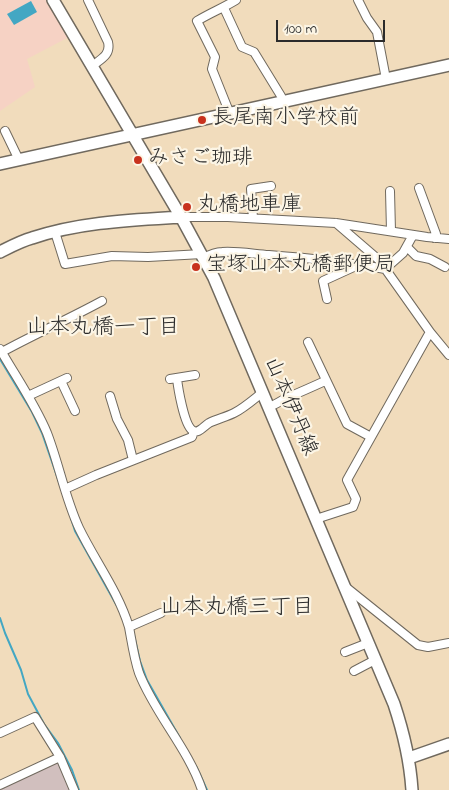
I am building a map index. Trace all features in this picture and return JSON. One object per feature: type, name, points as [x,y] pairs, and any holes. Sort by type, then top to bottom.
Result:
[{"type":"main road","name":"山本伊丹線","points":[[53,0],[181,217],[214,278],[376,660],[400,722],[409,758],[412,790]]},
{"type":"main road","points":[[0,164],[449,65]]},
{"type":"main road","points":[[0,252],[31,238],[74,227],[181,217]]},
{"type":"main road","points":[[409,758],[449,744]]},
{"type":"street","points":[[88,0],[109,48],[107,54],[92,66]]},
{"type":"street","points":[[230,114],[212,69],[215,57],[197,21],[236,0]]},
{"type":"street","points":[[358,0],[377,32],[386,79]]},
{"type":"street","points":[[224,8],[242,47],[254,52],[283,102]]},
{"type":"street","points":[[5,131],[19,160]]},
{"type":"street","points":[[253,218],[251,189],[271,186]]},
{"type":"street","points":[[419,188],[436,234],[434,238]]},
{"type":"street","points":[[390,192],[391,232]]},
{"type":"street","points":[[181,217],[253,218],[336,224],[449,239]]},
{"type":"street","points":[[336,224],[379,260],[430,332],[449,355]]},
{"type":"street","points":[[55,232],[65,264],[112,256],[203,256],[222,252],[236,252],[299,257],[385,269]]},
{"type":"street","points":[[385,269],[403,253],[413,235]]},
{"type":"street","points":[[406,247],[416,256],[430,259],[445,267]]},
{"type":"street","points":[[327,299],[323,281],[358,265]]},
{"type":"street","points":[[102,301],[72,318],[1,351],[41,420],[78,525],[119,602],[129,627],[139,673],[172,734],[183,749],[202,790]]},
{"type":"street","points":[[316,519],[353,507],[356,499],[347,480],[430,332]]},
{"type":"street","points":[[308,342],[347,424],[371,437]]},
{"type":"street","points":[[194,431],[188,422],[173,379],[195,375]]},
{"type":"street","points":[[28,396],[64,380],[72,408]]},
{"type":"street","points":[[269,407],[278,404],[289,396],[301,393],[325,381]]},
{"type":"street","points":[[194,431],[203,429],[208,424],[235,412],[263,392]]},
{"type":"street","points":[[110,396],[117,419],[128,440],[133,460]]},
{"type":"street","points":[[65,489],[192,437],[194,431]]},
{"type":"street","points":[[344,586],[418,645],[428,647],[449,643]]},
{"type":"street","points":[[129,627],[161,613]]},
{"type":"street","points":[[345,652],[368,643]]},
{"type":"street","points":[[354,671],[376,660]]},
{"type":"street","points":[[0,733],[35,717],[60,757],[74,790]]},
{"type":"street","points":[[0,785],[60,757]]},
{"type":"shaded area","points":[[0,0],[46,0],[69,37],[27,59],[35,87],[0,111]]},
{"type":"shaded area","points":[[56,763],[60,764],[72,790],[0,790],[0,789]]},
{"type":"water","points":[[31,1],[37,12],[14,25],[7,14]]},
{"type":"waterway","points":[[0,359],[32,412],[42,433],[60,485]]},
{"type":"waterway","points":[[71,518],[75,531],[117,606]]},
{"type":"waterway","points":[[0,618],[21,670],[28,694],[44,724],[58,743],[72,770],[79,790]]},
{"type":"waterway","points":[[133,631],[140,661],[147,680],[180,738]]},
{"type":"waterway","points":[[196,766],[207,790]]},
{"type":"place","name":"長尾南小学校前","points":[[202,120]]},
{"type":"place","name":"みさご珈琲","points":[[138,160]]},
{"type":"place","name":"丸橋地車庫","points":[[187,207]]},
{"type":"place","name":"宝塚山本丸橋郵便局","points":[[196,267]]},
{"type":"district","name":"山本丸橋一丁目","points":[[103,329]]},
{"type":"district","name":"山本丸橋三丁目","points":[[237,609]]}]
